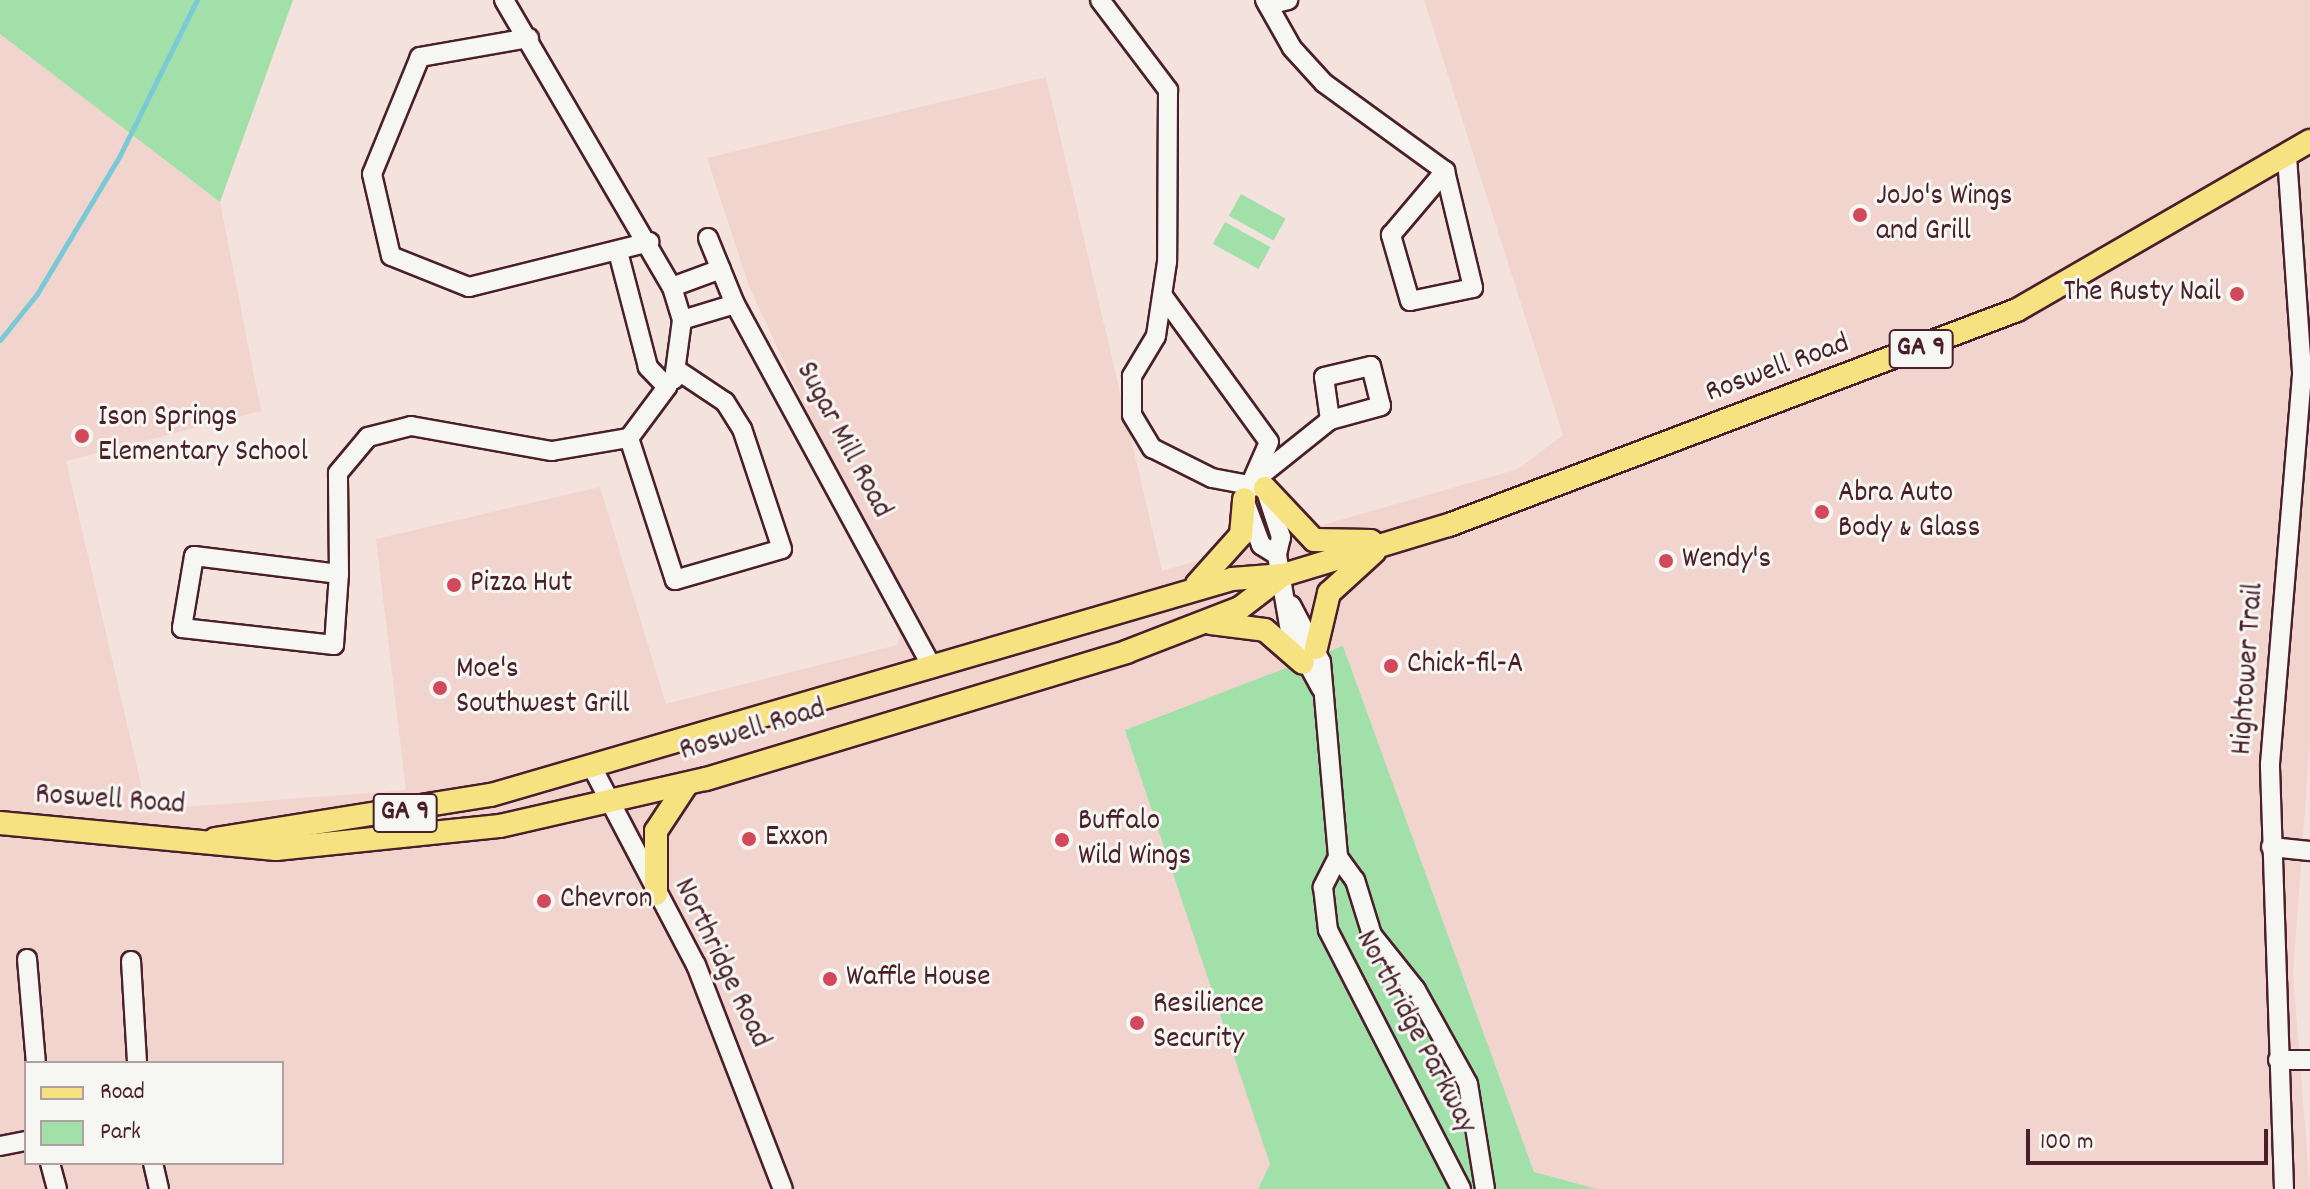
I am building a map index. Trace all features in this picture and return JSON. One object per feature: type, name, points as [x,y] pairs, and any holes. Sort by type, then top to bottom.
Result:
[{"type":"main road","name":"Roswell Road","points":[[215,839],[436,807],[593,769],[1280,565],[1388,542],[2017,310],[2310,141]]},
{"type":"main road","points":[[1185,593],[1219,566],[1241,535],[1254,490],[1314,540],[1388,542]]},
{"type":"main road","points":[[1202,623],[1265,630],[1310,656],[1329,593],[1388,542]]},
{"type":"main road","name":"Roswell Road","points":[[0,823],[215,839],[276,849],[392,840],[605,804],[687,784],[1037,681],[1202,623],[1240,608],[1280,565]]},
{"type":"main road","points":[[656,894],[656,831],[687,784]]},
{"type":"street","points":[[339,574],[194,556],[182,628],[334,645],[339,574],[338,473],[368,437],[411,426],[552,451],[629,438],[680,372],[682,320],[672,287],[649,242],[504,0]]},
{"type":"street","points":[[1100,0],[1168,90],[1163,296],[1156,336],[1132,376],[1132,415],[1152,448],[1212,478],[1254,490]]},
{"type":"street","points":[[1288,0],[1267,2],[1292,48],[1324,83],[1445,171],[1473,288],[1410,301],[1391,235],[1445,171]]},
{"type":"street","points":[[529,38],[420,57],[372,174],[391,256],[469,287],[649,242]]},
{"type":"street","name":"Hightower Trail","points":[[2284,1189],[2271,847],[2274,668],[2302,371],[2287,155]]},
{"type":"street","name":"Sugar Mill Road","points":[[708,238],[735,304],[933,668]]},
{"type":"street","points":[[618,252],[648,367],[667,387]]},
{"type":"street","points":[[672,287],[721,269]]},
{"type":"street","points":[[1163,296],[1269,442],[1254,490]]},
{"type":"street","points":[[682,320],[735,304]]},
{"type":"street","points":[[629,438],[675,580],[782,549],[742,429],[725,402],[680,372]]},
{"type":"street","points":[[1254,490],[1330,420]]},
{"type":"street","name":"Northridge Parkway","points":[[1254,490],[1281,537],[1280,565],[1291,605],[1290,631],[1310,656],[1321,688],[1338,857],[1355,880],[1372,935],[1416,990],[1468,1084],[1485,1189]]},
{"type":"street","name":"Northridge Road","points":[[593,769],[605,804],[656,894],[720,1020],[783,1189]]},
{"type":"street","points":[[2271,847],[2310,851]]},
{"type":"street","name":"Northridge Parkway","points":[[1338,857],[1323,887],[1328,930],[1461,1189]]},
{"type":"street","points":[[27,959],[36,1061]]},
{"type":"street","points":[[131,961],[137,1061]]},
{"type":"street","points":[[2278,1060],[2310,1060]]},
{"type":"street","points":[[0,1146],[24,1141]]},
{"type":"street","points":[[51,1165],[57,1189]]},
{"type":"street","points":[[153,1165],[159,1189]]},
{"type":"shaded area","points":[[1424,0],[2310,0],[2310,743],[2293,973],[2310,1189],[1597,1189],[1534,1173],[1343,646],[1270,1165],[1258,1189],[0,1189],[0,34],[220,202],[261,411],[66,461],[147,810],[406,790],[376,539],[600,487],[666,704],[897,645],[900,636],[862,532],[749,286],[707,158],[1046,77],[1162,571],[1518,469],[1563,435]]},
{"type":"green space","points":[[0,0],[293,0],[220,202],[0,34]]},
{"type":"green space","points":[[1241,194],[1286,219],[1273,241],[1229,216]]},
{"type":"green space","points":[[1225,222],[1270,247],[1258,269],[1213,244]]},
{"type":"green space","points":[[1343,646],[1534,1172],[1597,1189],[1258,1189],[1270,1164],[1125,730]]},
{"type":"waterway","points":[[0,340],[37,294],[119,157],[197,0]]},
{"type":"place","name":"JoJo's Wings and Grill","points":[[1860,215]]},
{"type":"place","name":"The Rusty Nail","points":[[2237,294]]},
{"type":"place","name":"Ison Springs Elementary School","points":[[82,436]]},
{"type":"place","name":"Abra Auto Body & Glass","points":[[1822,512]]},
{"type":"place","name":"Wendy's","points":[[1666,561]]},
{"type":"place","name":"Pizza Hut","points":[[454,585]]},
{"type":"place","name":"Chick-fil-A","points":[[1391,666]]},
{"type":"place","name":"Moe's Southwest Grill","points":[[440,688]]},
{"type":"place","name":"Exxon","points":[[749,839]]},
{"type":"place","name":"Buffalo Wild Wings","points":[[1062,840]]},
{"type":"place","name":"Chevron","points":[[544,901]]},
{"type":"place","name":"Waffle House","points":[[830,979]]},
{"type":"place","name":"Resilience Security","points":[[1137,1023]]}]
